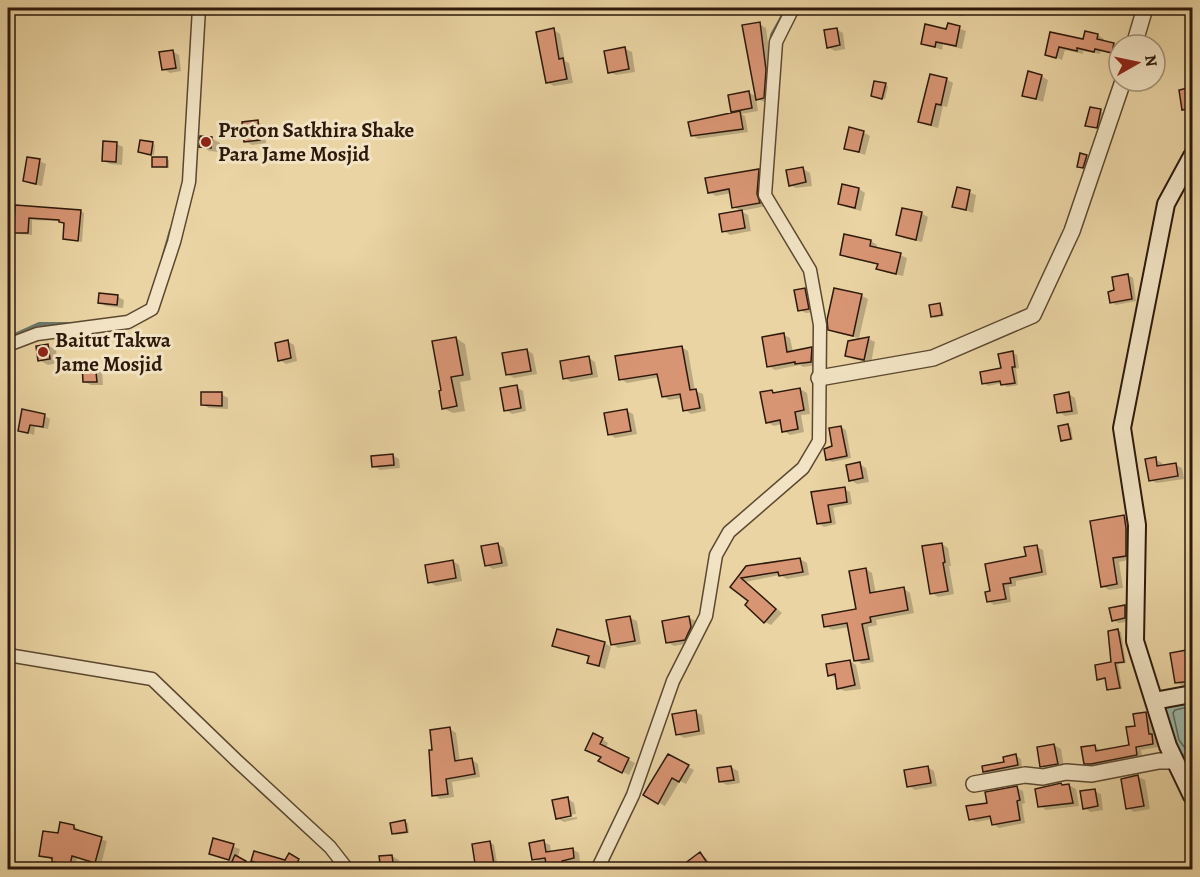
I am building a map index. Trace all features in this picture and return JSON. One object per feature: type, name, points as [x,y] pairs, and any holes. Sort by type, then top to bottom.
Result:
[{"type":"main road","points":[[1192,156],[1166,204],[1122,428],[1137,525],[1135,641],[1168,746],[1192,796]]},
{"type":"main road","points":[[1154,701],[1192,694]]},
{"type":"street","points":[[8,345],[38,334],[128,321],[152,309],[174,242],[189,182],[200,8]]},
{"type":"street","points":[[597,870],[633,795],[673,681],[706,616],[716,555],[729,532],[803,468],[819,441],[820,325],[810,270],[765,195],[776,42],[793,8]]},
{"type":"street","points":[[1138,33],[1145,8]]},
{"type":"street","points":[[819,378],[933,358],[1033,315],[1072,231],[1120,93]]},
{"type":"street","points":[[8,655],[152,679],[330,847],[348,870]]},
{"type":"street","points":[[974,784],[1025,775],[1043,777],[1066,772],[1092,774],[1159,761],[1175,761]]},
{"type":"water","points":[[945,8],[978,8],[962,15]]},
{"type":"water","points":[[1192,700],[1192,754],[1183,755],[1173,744],[1165,706]]},
{"type":"building","points":[[760,22],[766,70],[764,98],[756,100],[742,25]]},
{"type":"building","points":[[948,23],[960,26],[956,46],[936,42],[935,47],[921,44],[925,24],[946,29]]},
{"type":"building","points":[[554,28],[559,59],[563,58],[567,79],[546,83],[536,32]]},
{"type":"building","points":[[837,28],[840,45],[827,48],[824,30]]},
{"type":"building","points":[[1085,31],[1098,34],[1097,39],[1107,41],[1107,52],[1095,49],[1094,52],[1077,48],[1077,51],[1059,47],[1056,58],[1045,55],[1050,32],[1083,39]]},
{"type":"building","points":[[625,47],[629,69],[608,73],[604,51]]},
{"type":"building","points":[[173,50],[176,68],[162,70],[159,52]]},
{"type":"building","points":[[1028,71],[1042,75],[1036,99],[1022,96]]},
{"type":"building","points":[[930,74],[947,78],[941,105],[936,104],[931,125],[918,122]]},
{"type":"building","points":[[874,81],[886,83],[882,99],[871,96]]},
{"type":"building","points":[[1192,87],[1192,108],[1182,110],[1179,90]]},
{"type":"building","points":[[749,91],[752,108],[731,112],[728,95]]},
{"type":"building","points":[[1090,107],[1101,109],[1097,128],[1085,126]]},
{"type":"building","points":[[740,111],[743,129],[691,136],[688,122]]},
{"type":"building","points":[[258,120],[260,140],[244,142],[242,122]]},
{"type":"building","points":[[849,127],[864,131],[859,152],[844,149]]},
{"type":"building","name":"Proton Satkhira Shake Para Jame Mosjid","points":[[200,136],[212,137],[211,148],[199,147]]},
{"type":"building","points":[[140,140],[153,142],[151,155],[138,152]]},
{"type":"building","points":[[103,141],[117,142],[116,162],[102,161]]},
{"type":"building","points":[[1080,153],[1087,155],[1083,168],[1077,167]]},
{"type":"building","points":[[27,157],[40,159],[36,184],[23,181]]},
{"type":"building","points":[[152,157],[167,157],[167,167],[152,167]]},
{"type":"building","points":[[803,167],[806,182],[789,186],[786,170]]},
{"type":"building","points":[[759,169],[757,194],[760,203],[732,208],[729,189],[708,193],[705,178]]},
{"type":"building","points":[[842,184],[859,188],[855,208],[838,204]]},
{"type":"building","points":[[957,187],[970,190],[966,210],[952,207]]},
{"type":"building","points":[[15,205],[81,210],[78,241],[63,239],[64,223],[59,220],[29,218],[28,233],[14,233]]},
{"type":"building","points":[[902,208],[922,212],[916,240],[896,235]]},
{"type":"building","points":[[742,210],[745,228],[722,232],[719,214]]},
{"type":"building","points":[[844,234],[871,240],[870,246],[901,253],[896,274],[876,269],[878,264],[840,255]]},
{"type":"building","points":[[1128,274],[1132,299],[1110,303],[1108,292],[1114,290],[1112,277]]},
{"type":"building","points":[[805,288],[809,309],[798,311],[794,290]]},
{"type":"building","points":[[834,288],[862,294],[853,336],[828,330],[827,320]]},
{"type":"building","points":[[99,293],[118,295],[117,305],[98,303]]},
{"type":"building","points":[[940,303],[942,315],[931,317],[929,305]]},
{"type":"building","points":[[784,333],[787,352],[812,347],[811,362],[795,364],[795,362],[767,367],[762,337]]},
{"type":"building","points":[[456,337],[463,375],[451,377],[457,406],[442,409],[432,341]]},
{"type":"building","points":[[869,337],[864,360],[845,356],[848,341]]},
{"type":"building","points":[[288,340],[291,358],[278,361],[275,343]]},
{"type":"building","name":"Baitut Takwa Jame Mosjid","points":[[48,344],[50,359],[38,361],[36,346]]},
{"type":"building","points":[[682,346],[690,390],[696,389],[700,408],[683,411],[680,394],[662,397],[657,374],[619,380],[615,356]]},
{"type":"building","points":[[527,349],[531,371],[506,375],[502,353]]},
{"type":"building","points":[[1013,351],[1015,367],[1012,367],[1015,383],[1001,385],[1000,381],[982,384],[980,372],[1001,368],[998,354]]},
{"type":"building","points":[[589,356],[592,374],[563,379],[560,361]]},
{"type":"building","points":[[95,362],[97,382],[83,382],[82,363]]},
{"type":"building","points":[[517,385],[521,408],[504,411],[500,388]]},
{"type":"building","points":[[800,388],[804,410],[795,412],[798,429],[782,432],[780,420],[766,423],[760,392],[772,390],[773,393]]},
{"type":"building","points":[[201,392],[222,392],[222,406],[201,405]]},
{"type":"building","points":[[1069,392],[1072,411],[1057,413],[1054,395]]},
{"type":"building","points":[[22,409],[45,414],[43,427],[30,425],[28,433],[18,431]]},
{"type":"building","points":[[627,409],[631,431],[608,435],[604,413]]},
{"type":"building","points":[[1068,424],[1071,439],[1061,441],[1058,426]]},
{"type":"building","points":[[841,426],[847,456],[826,460],[824,449],[832,446],[829,428]]},
{"type":"building","points":[[393,454],[394,465],[372,467],[371,456]]},
{"type":"building","points":[[1156,457],[1157,466],[1176,463],[1178,476],[1149,481],[1145,459]]},
{"type":"building","points":[[860,462],[863,478],[849,481],[846,465]]},
{"type":"building","points":[[845,487],[847,502],[828,505],[831,522],[817,524],[811,492]]},
{"type":"building","points":[[1124,515],[1126,556],[1113,558],[1117,584],[1101,587],[1090,521]]},
{"type":"building","points":[[498,543],[502,563],[485,566],[481,546]]},
{"type":"building","points":[[942,543],[948,591],[930,594],[922,546]]},
{"type":"building","points":[[1037,545],[1042,572],[1010,578],[1011,583],[1003,584],[1006,599],[987,602],[985,592],[990,591],[985,564],[1026,556],[1024,547]]},
{"type":"building","points":[[800,558],[803,572],[779,576],[778,572],[741,578],[776,609],[764,623],[745,605],[748,601],[730,587],[746,566]]},
{"type":"building","points":[[453,560],[456,578],[428,583],[425,565]]},
{"type":"building","points":[[866,568],[870,593],[904,587],[908,610],[870,617],[871,622],[862,624],[869,659],[854,661],[847,623],[824,627],[822,615],[856,609],[849,571]]},
{"type":"building","points":[[1125,605],[1125,618],[1112,621],[1109,608]]},
{"type":"building","points":[[630,616],[635,641],[611,645],[606,620]]},
{"type":"building","points":[[689,616],[691,627],[685,640],[666,643],[662,621]]},
{"type":"building","points":[[557,629],[605,642],[599,666],[587,663],[589,656],[552,646]]},
{"type":"building","points":[[1118,629],[1124,662],[1115,663],[1120,688],[1107,690],[1105,678],[1097,680],[1095,665],[1111,662],[1108,631]]},
{"type":"building","points":[[1192,649],[1192,681],[1175,683],[1170,653]]},
{"type":"building","points":[[850,660],[855,685],[837,689],[835,674],[828,676],[826,664]]},
{"type":"building","points":[[696,710],[699,731],[676,735],[672,714]]},
{"type":"building","points":[[1146,712],[1153,744],[1136,747],[1137,755],[1084,764],[1081,747],[1095,745],[1096,751],[1129,745],[1126,727],[1135,726],[1133,714]]},
{"type":"building","points":[[450,727],[455,761],[472,758],[475,774],[446,779],[448,794],[432,796],[430,730]]},
{"type":"building","points":[[593,733],[603,738],[600,744],[629,758],[622,773],[598,761],[601,757],[585,750]]},
{"type":"building","points":[[1054,744],[1058,764],[1040,767],[1037,747]]},
{"type":"building","points":[[668,754],[689,765],[679,782],[672,778],[658,804],[643,795]]},
{"type":"building","points":[[1016,754],[1018,765],[983,772],[982,766],[1004,762],[1003,757]]},
{"type":"building","points":[[731,766],[734,780],[719,782],[717,768]]},
{"type":"building","points":[[928,766],[931,783],[907,787],[904,770]]},
{"type":"building","points":[[1138,775],[1144,806],[1126,809],[1121,779]]},
{"type":"building","points":[[1061,783],[1062,785],[1069,784],[1073,803],[1038,807],[1035,789]]},
{"type":"building","points":[[1017,786],[1020,820],[992,825],[990,816],[969,820],[966,806],[987,803],[985,792]]},
{"type":"building","points":[[1095,789],[1098,806],[1083,809],[1080,791]]},
{"type":"building","points":[[568,797],[571,816],[556,819],[552,800]]},
{"type":"building","points":[[405,820],[407,832],[392,834],[390,823]]},
{"type":"building","points":[[60,822],[74,825],[74,829],[102,837],[95,863],[72,856],[70,865],[52,862],[52,858],[39,856],[43,831],[58,833]]},
{"type":"building","points":[[213,838],[234,844],[229,860],[209,854]]},
{"type":"building","points":[[544,840],[546,852],[573,848],[574,858],[562,861],[563,870],[547,870],[545,858],[532,860],[529,843]]},
{"type":"building","points":[[490,841],[495,870],[476,870],[472,844]]},
{"type":"building","points":[[254,851],[285,860],[289,853],[299,859],[297,863],[309,867],[308,870],[279,870],[251,861]]},
{"type":"building","points":[[700,852],[712,870],[676,870]]},
{"type":"building","points":[[235,855],[246,861],[242,870],[228,870]]},
{"type":"building","points":[[392,855],[394,870],[381,870],[379,856]]},
{"type":"waterway","points":[[771,42],[772,35],[787,8]]},
{"type":"waterway","points":[[163,258],[171,230]]},
{"type":"waterway","points":[[8,338],[39,324],[69,324]]},
{"type":"place","name":"Proton Satkhira Shake Para Jame Mosjid","points":[[206,142]]},
{"type":"place","name":"Baitut Takwa Jame Mosjid","points":[[43,352]]}]
